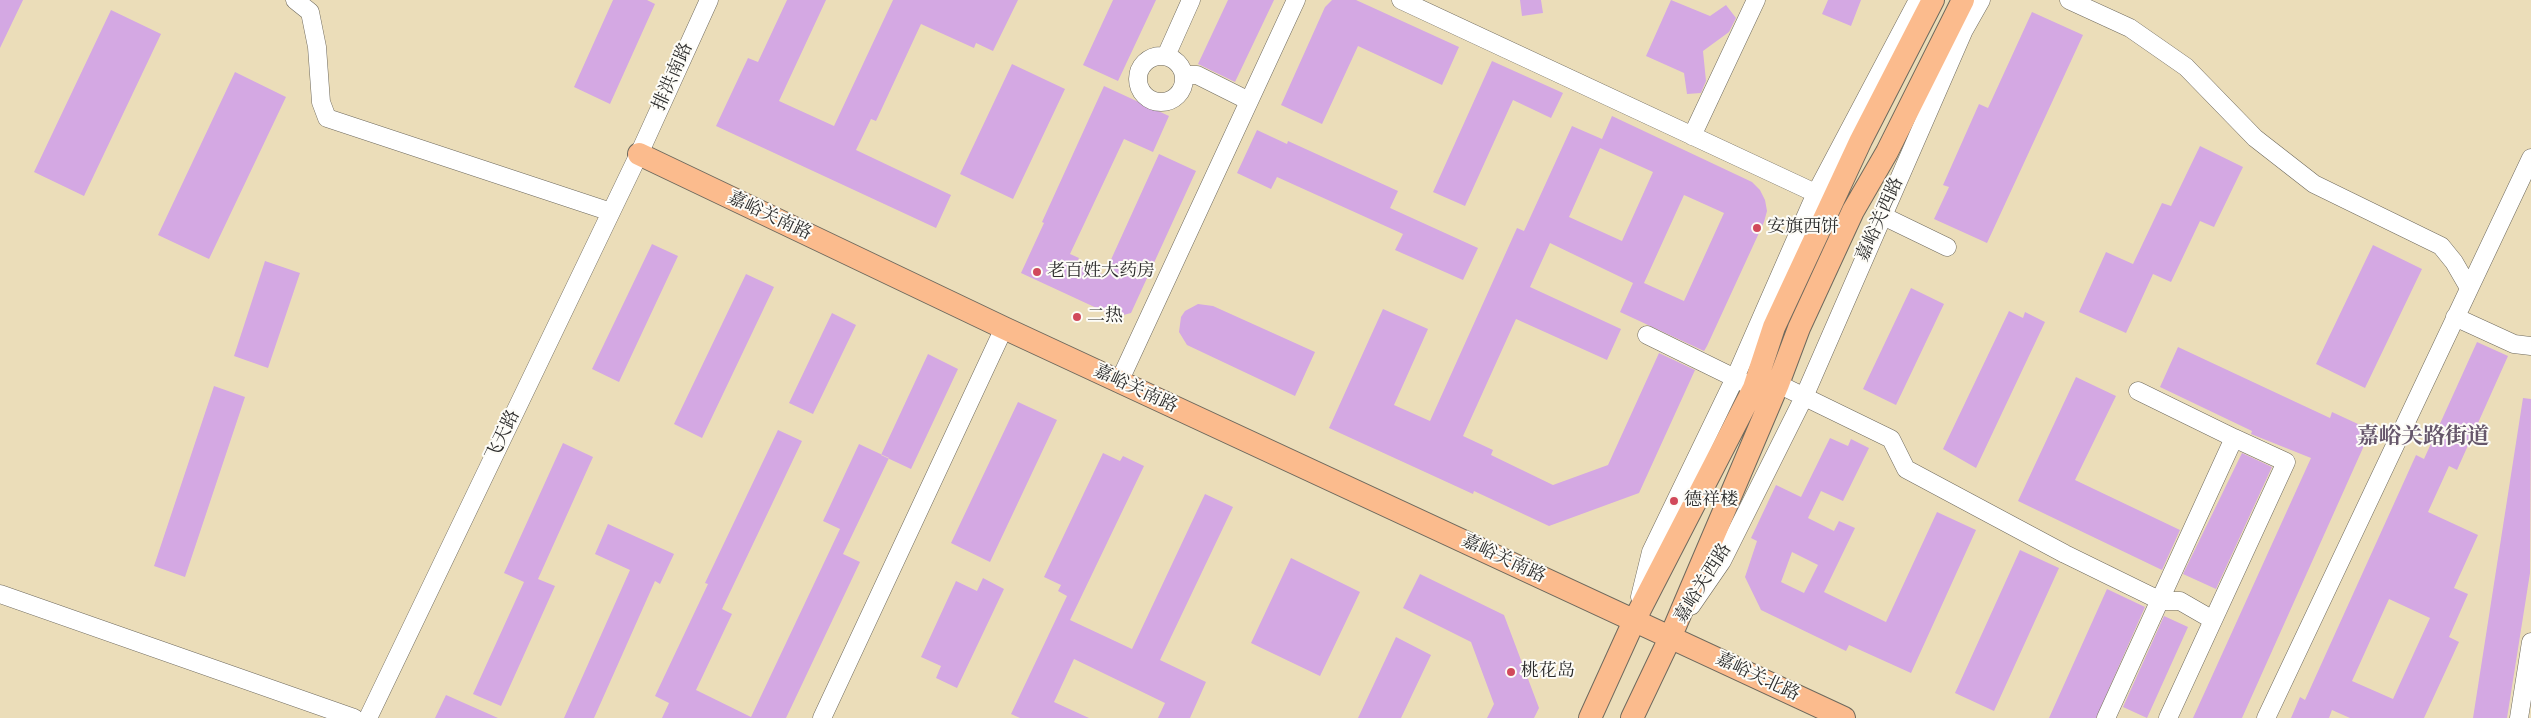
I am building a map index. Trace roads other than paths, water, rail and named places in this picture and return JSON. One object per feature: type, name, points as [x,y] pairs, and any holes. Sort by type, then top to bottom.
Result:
[{"type":"main road","points":[[1590,718],[1744,383],[1774,327],[1824,197],[1933,0]]},
{"type":"main road","name":"嘉峪关西路","points":[[1670,638],[1778,384],[1799,328],[1853,211],[1887,152],[1963,0]]},
{"type":"main road","name":"嘉峪关南路","points":[[639,154],[1119,382],[1670,638]]},
{"type":"main road","points":[[1632,718],[1670,638]]},
{"type":"main road","name":"嘉峪关北路","points":[[1670,638],[1844,718]]},
{"type":"street","points":[[295,0],[310,12],[316,46],[320,102],[327,118],[611,212]]},
{"type":"street","name":"排洪南路","points":[[639,154],[709,0]]},
{"type":"street","points":[[1166,56],[1191,0]]},
{"type":"street","points":[[1119,382],[1296,0]]},
{"type":"street","points":[[1401,0],[1853,211]]},
{"type":"street","points":[[1692,136],[1756,0]]},
{"type":"street","points":[[1824,197],[1918,0]]},
{"type":"street","name":"嘉峪关西路","points":[[1670,638],[1722,561],[1804,397],[1964,30],[1981,0]]},
{"type":"street","points":[[2069,0],[2130,28],[2186,67],[2255,138],[2314,184],[2441,246],[2454,262],[2469,288]]},
{"type":"street","points":[[1166,56],[1181,66],[1184,75],[1180,92],[1174,98],[1165,102],[1156,102],[1142,92],[1138,83],[1138,74],[1142,66],[1149,59],[1166,56]]},
{"type":"street","points":[[1184,75],[1197,74],[1249,101]]},
{"type":"street","name":"飞天路","points":[[368,718],[639,154]]},
{"type":"street","points":[[2266,718],[2531,158]]},
{"type":"street","points":[[1883,216],[1947,247]]},
{"type":"street","points":[[2455,317],[2514,344],[2531,346]]},
{"type":"street","points":[[822,718],[1004,328]]},
{"type":"street","points":[[1647,335],[1744,383]]},
{"type":"street","points":[[1778,384],[1891,439],[1906,469],[2065,554],[2161,601],[2180,601],[2214,620]]},
{"type":"street","points":[[2138,391],[2286,462],[2168,718]]},
{"type":"street","points":[[2106,718],[2234,438]]},
{"type":"street","points":[[0,594],[354,718]]},
{"type":"street","points":[[2519,718],[2531,642]]},
{"type":"place","name":"安旗西饼","points":[[1757,228]]},
{"type":"place","name":"老百姓大药房","points":[[1037,272]]},
{"type":"place","name":"二热","points":[[1077,317]]},
{"type":"place","name":"德祥楼","points":[[1674,501]]},
{"type":"place","name":"桃花岛","points":[[1511,672]]},
{"type":"district","name":"嘉峪关路街道","points":[[2423,438]]}]
